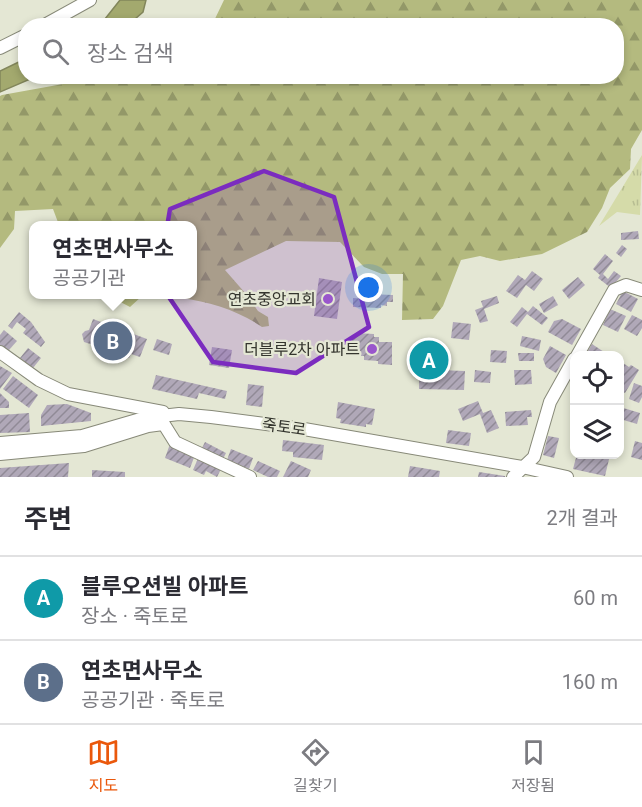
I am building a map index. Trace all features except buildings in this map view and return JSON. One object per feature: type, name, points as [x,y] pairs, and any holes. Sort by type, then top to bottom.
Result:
[{"type":"street","points":[[57,18],[90,0]]},
{"type":"street","points":[[0,48],[18,39]]},
{"type":"street","points":[[580,351],[614,290],[626,285],[642,290]]},
{"type":"street","points":[[0,352],[39,380],[68,394],[179,414]]},
{"type":"street","points":[[517,472],[534,457],[550,402],[570,366]]},
{"type":"street","name":"죽토로","points":[[0,454],[84,446],[179,414],[303,429],[539,477]]},
{"type":"street","name":"죽토로","points":[[0,443],[82,436],[144,418],[322,438],[517,472],[567,477]]},
{"type":"street","points":[[161,421],[175,442],[250,477]]},
{"type":"highlighted area","points":[[264,171],[334,197],[369,327],[296,373],[213,362],[158,281],[170,209]]},
{"type":"green space","points":[[224,0],[642,0],[642,130],[631,149],[630,169],[610,188],[602,208],[587,232],[542,254],[500,261],[480,256],[461,260],[443,306],[433,319],[402,320],[403,274],[382,274],[364,267],[340,242],[286,241],[225,270],[258,311],[268,317],[269,326],[262,327],[233,311],[186,299],[197,299],[197,221],[58,221],[53,209],[15,211],[14,229],[0,248],[0,96],[2,95],[63,84],[624,84],[624,18],[215,18]]},
{"type":"green space","points":[[642,155],[640,215],[617,212],[599,226]]},
{"type":"green space","points":[[115,299],[139,299],[130,307]]},
{"type":"shaded area","points":[[120,0],[146,0],[143,12],[136,18],[106,18]]},
{"type":"shaded area","points":[[18,62],[19,84],[0,92],[0,71]]},
{"type":"place","name":"연초중앙교회","points":[[328,299]]},
{"type":"place","name":"연초면사무소","points":[[113,341]]},
{"type":"place","name":"더블루2차 아파트","points":[[372,349]]},
{"type":"place","name":"블루오션빌 아파트","points":[[429,360]]}]
